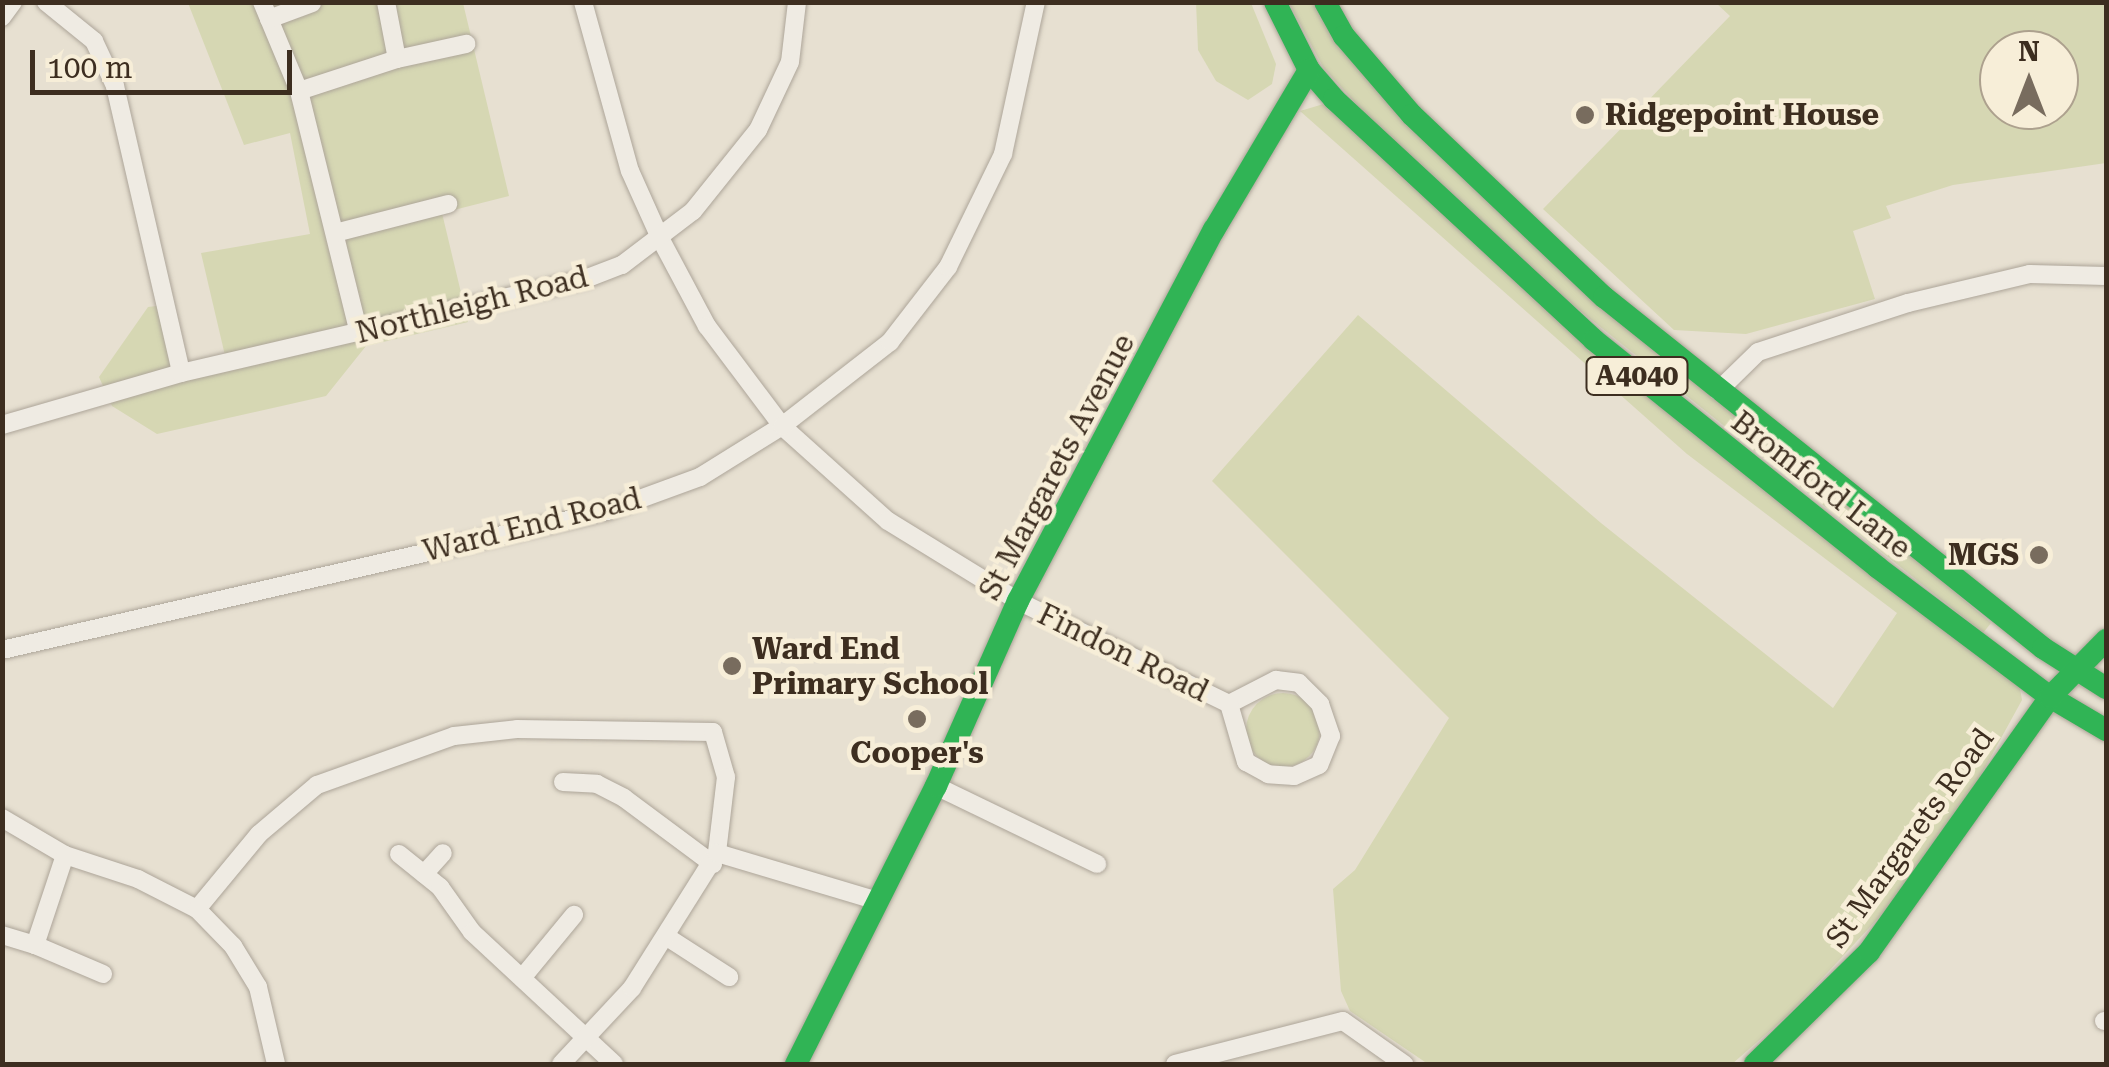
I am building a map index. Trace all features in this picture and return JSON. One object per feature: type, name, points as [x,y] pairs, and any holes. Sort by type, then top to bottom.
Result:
[{"type":"main road","name":"Bromford Lane","points":[[1276,2],[1309,70],[1467,226],[1654,390],[2050,698],[2106,730]]},
{"type":"main road","name":"Bromford Lane","points":[[1325,2],[1344,36],[1412,115],[1678,358],[2075,672],[2106,688]]},
{"type":"main road","name":"St Margarets Avenue","points":[[796,1064],[936,786],[1018,601],[1223,213],[1309,70]]},
{"type":"main road","points":[[1654,390],[1678,358]]},
{"type":"main road","name":"St Margarets Road","points":[[1756,1064],[1868,952],[2050,698],[2106,640]]},
{"type":"street","points":[[2,17],[14,2]]},
{"type":"street","points":[[46,2],[94,40],[115,86],[181,373]]},
{"type":"street","points":[[386,2],[398,59]]},
{"type":"street","name":"Findon Road","points":[[583,2],[625,155],[661,240],[706,326],[782,426],[888,521],[1018,601],[1229,704],[1246,762],[1268,774],[1294,776],[1318,765],[1330,736],[1320,704],[1299,683],[1276,680],[1229,704]]},
{"type":"street","name":"Northleigh Road","points":[[2,425],[181,373],[585,280],[661,240],[704,200],[758,130],[790,62],[797,2]]},
{"type":"street","name":"Ward End Road","points":[[2,650],[607,511],[700,477],[782,426],[890,342],[948,267],[1003,154],[1036,2]]},
{"type":"street","points":[[312,3],[265,11],[299,90],[358,333]]},
{"type":"street","points":[[299,90],[398,59],[466,44]]},
{"type":"street","points":[[335,233],[448,204]]},
{"type":"street","points":[[1718,391],[1758,352],[1892,308],[2030,274],[2106,276]]},
{"type":"street","points":[[197,908],[259,834],[317,785],[454,736],[517,729],[713,732],[726,778],[715,859],[666,938],[561,1064]]},
{"type":"street","points":[[564,782],[597,784],[715,859],[878,901]]},
{"type":"street","points":[[936,786],[1097,864]]},
{"type":"street","points":[[2,818],[65,856],[138,879],[197,908],[234,946],[258,987],[276,1064]]},
{"type":"street","points":[[424,874],[442,852]]},
{"type":"street","points":[[398,854],[424,874],[459,919],[614,1064]]},
{"type":"street","points":[[36,945],[65,856]]},
{"type":"street","points":[[522,978],[574,915]]},
{"type":"street","points":[[2,935],[103,974]]},
{"type":"street","points":[[666,938],[729,977]]},
{"type":"street","points":[[1176,1064],[1343,1021],[1404,1064]]},
{"type":"green space","points":[[1196,2],[1251,3],[1276,64],[1272,84],[1248,100],[1216,81],[1198,50]]},
{"type":"green space","points":[[188,3],[463,3],[509,196],[442,213],[468,322],[366,346],[326,396],[157,434],[112,406],[99,377],[148,307],[164,305],[183,372],[227,364],[201,253],[310,234],[290,133],[244,145]]},
{"type":"green space","points":[[1289,3],[1315,3],[1403,120],[1991,623],[1983,633],[1568,301],[1369,118],[1323,67]]},
{"type":"green space","points":[[1716,3],[2106,3],[2106,163],[1953,185],[1886,206],[1891,218],[1853,231],[1875,299],[1746,334],[1674,330],[1543,209],[1730,16]]},
{"type":"green space","points":[[1327,103],[2019,684],[2022,700],[1966,802],[1898,897],[1787,1016],[1732,1064],[1425,1062],[1350,1011],[1341,991],[1333,889],[1355,870],[1449,718],[1212,481],[1358,315],[1601,523],[1833,708],[1897,613],[1687,454],[1300,111]]},
{"type":"green space","points":[[1283,693],[1309,704],[1320,730],[1309,756],[1283,767],[1257,756],[1246,730],[1257,704]]},
{"type":"traffic: fast","points":[[1275,2],[1309,70],[1334,99],[1594,340],[1877,567],[2050,697],[2106,730]]},
{"type":"traffic: fast","points":[[1325,2],[1344,36],[1412,115],[1604,297],[2043,648],[2106,688]]},
{"type":"traffic: fast","points":[[796,1064],[936,786],[1018,601],[1214,230],[1309,70]]},
{"type":"traffic: fast","points":[[1755,1064],[1869,952],[2050,697],[2106,640]]},
{"type":"place","name":"Ridgepoint House","points":[[1585,115]]},
{"type":"place","name":"MGS","points":[[2039,555]]},
{"type":"place","name":"Ward End Primary School","points":[[732,666]]},
{"type":"place","name":"Cooper's","points":[[917,719]]}]
